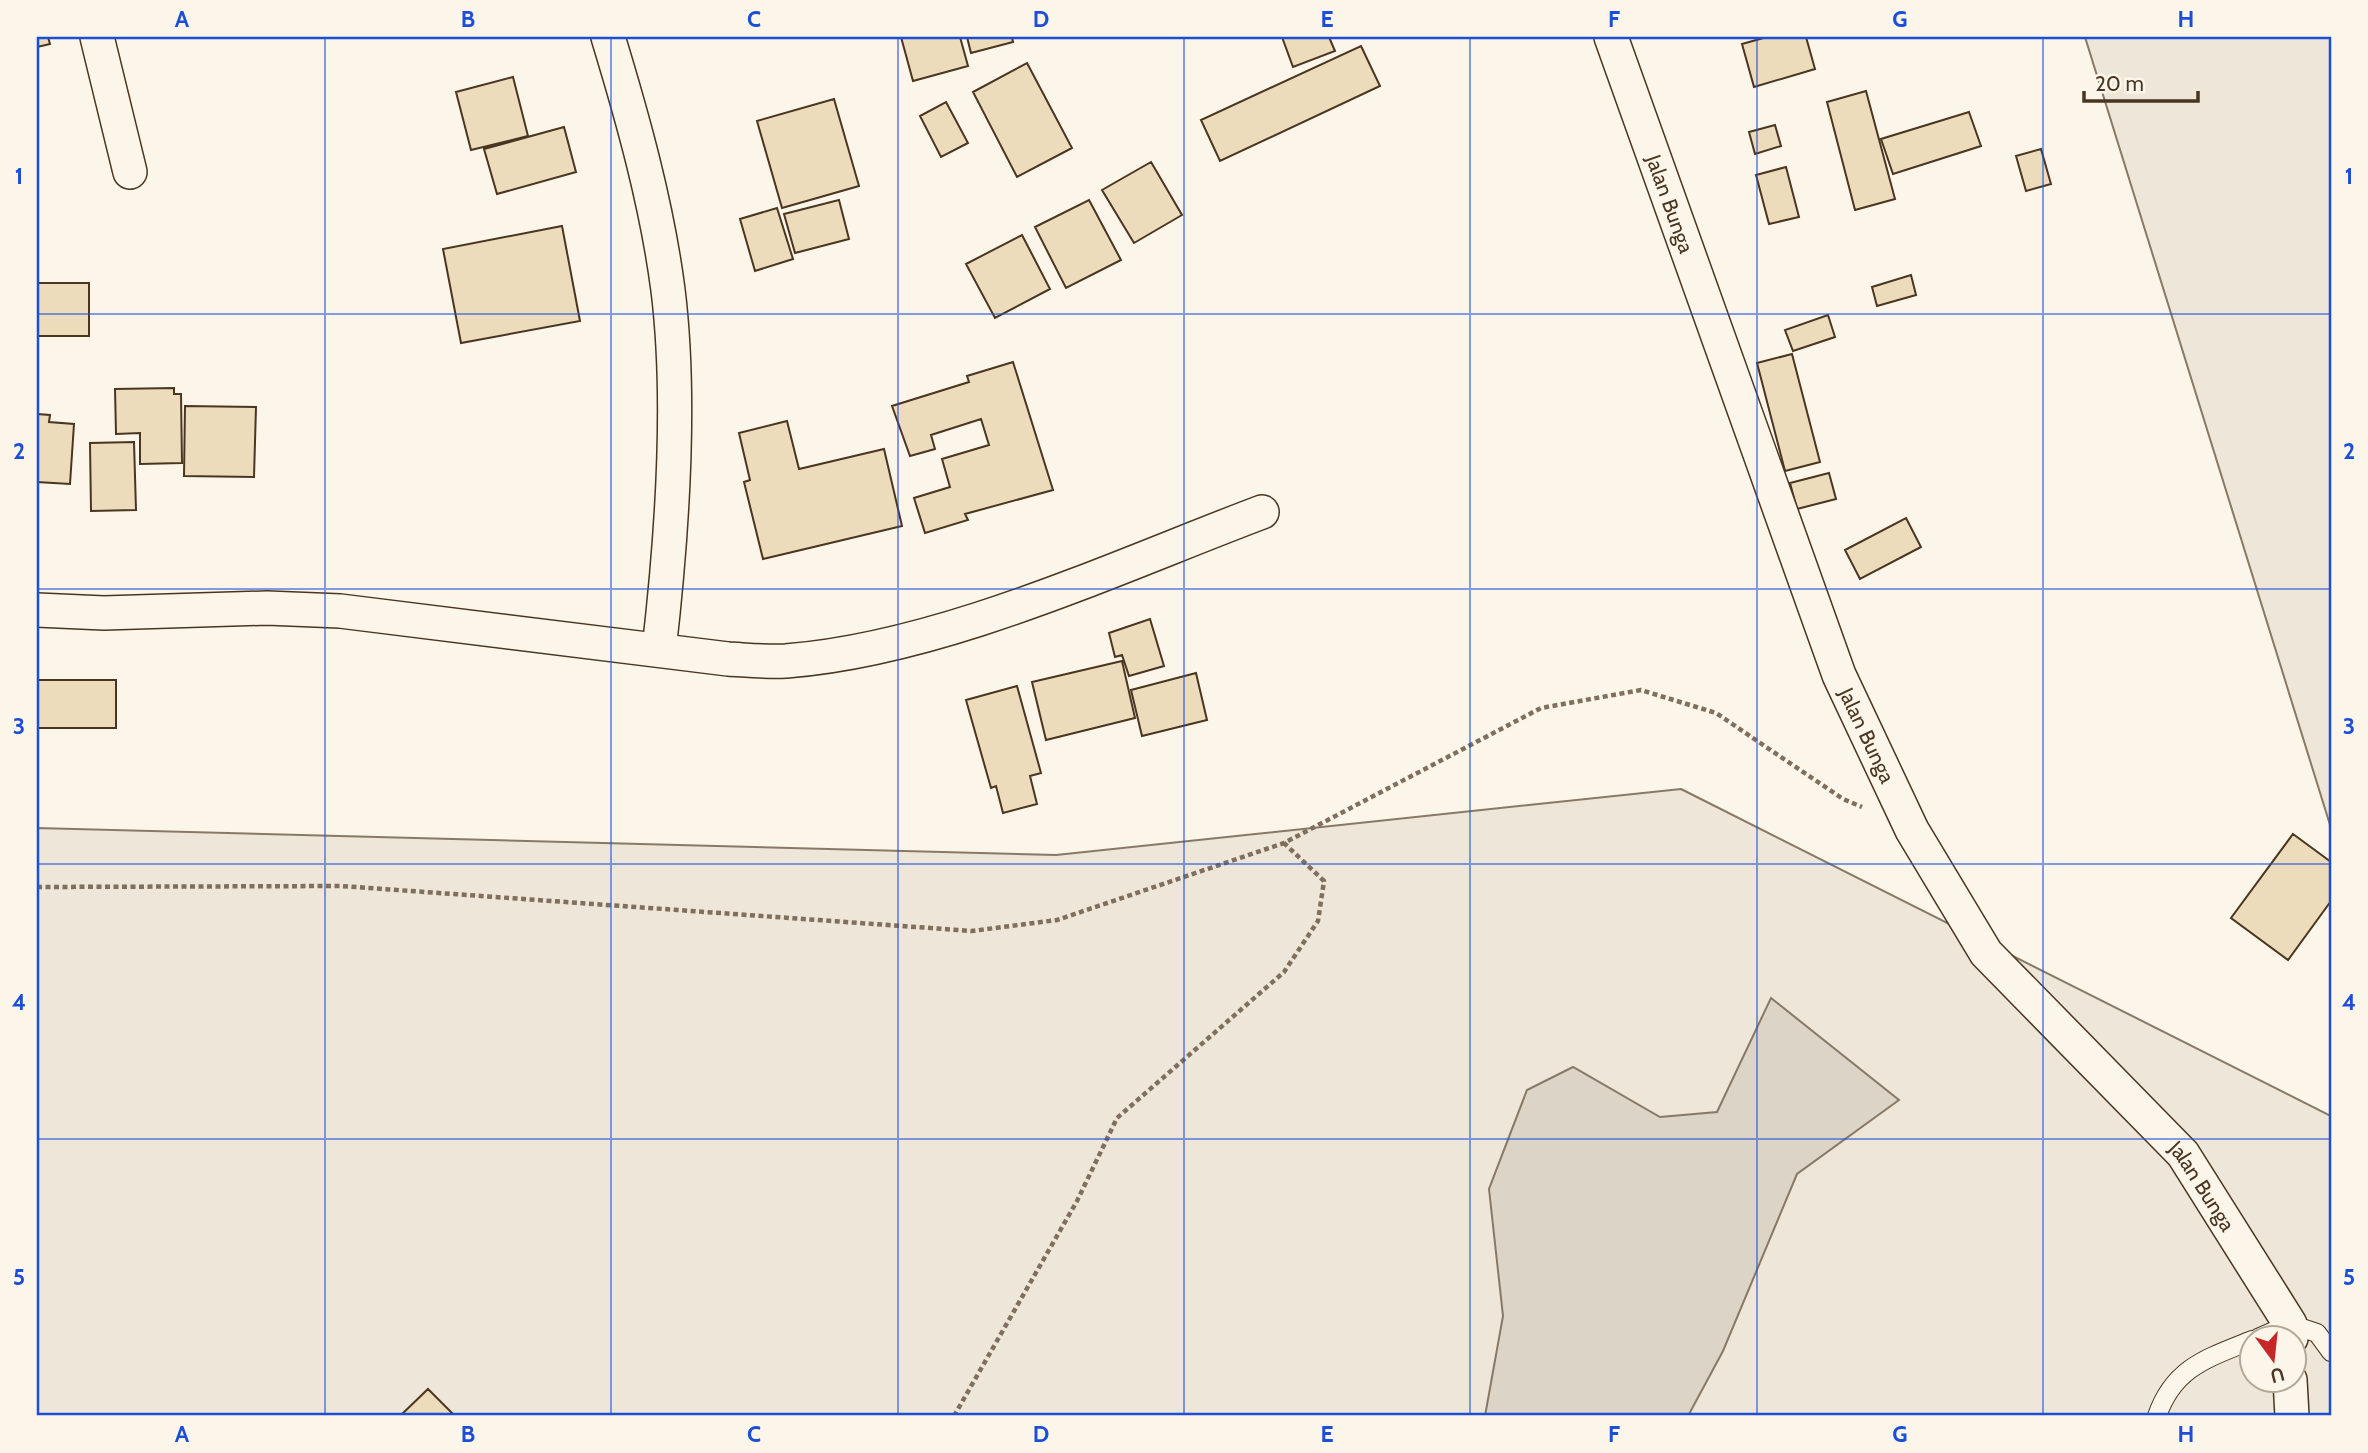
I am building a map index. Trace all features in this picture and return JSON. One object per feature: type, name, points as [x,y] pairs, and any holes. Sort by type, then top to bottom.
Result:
[{"type":"street","points":[[97,37],[130,172]]},
{"type":"street","points":[[608,37],[640,155],[668,290],[672,379],[672,484],[668,566],[659,650]]},
{"type":"street","name":"Jalan Bunga","points":[[1611,37],[1839,675],[1912,830],[1986,953],[2182,1154],[2286,1324]]},
{"type":"street","points":[[37,610],[104,613],[267,608],[340,611],[728,659],[784,661],[897,643],[1038,597],[1262,512]]},
{"type":"street","points":[[2291,1394],[2292,1416]]},
{"type":"lane","points":[[2308,1332],[2317,1333],[2331,1352]]},
{"type":"lane","points":[[2157,1416],[2164,1394],[2192,1365],[2238,1346]]},
{"type":"path","points":[[37,887],[341,886],[972,931],[1057,920],[1284,843],[1541,708],[1641,690],[1716,713],[1843,799],[1912,830]]},
{"type":"path","points":[[954,1416],[1077,1201],[1117,1118],[1284,972],[1318,920],[1324,881],[1284,843]]},
{"type":"shaded area","points":[[2085,37],[2331,37],[2331,828]]},
{"type":"shaded area","points":[[1681,789],[2331,1116],[2331,1416],[37,1416],[37,828],[1056,855]]},
{"type":"shaded area","points":[[1771,998],[1899,1100],[1797,1174],[1723,1351],[1688,1416],[1485,1416],[1503,1316],[1489,1189],[1527,1090],[1573,1067],[1660,1117],[1717,1112]]},
{"type":"building","points":[[37,37],[48,37],[50,44],[37,47]]},
{"type":"building","points":[[901,37],[960,37],[968,66],[913,81]]},
{"type":"building","points":[[967,37],[1012,37],[1013,42],[971,53]]},
{"type":"building","points":[[1282,37],[1329,37],[1335,51],[1293,67]]},
{"type":"building","points":[[1767,37],[1806,37],[1815,69],[1754,87],[1742,44]]},
{"type":"building","points":[[1361,46],[1380,86],[1220,161],[1201,120]]},
{"type":"building","points":[[1027,63],[1072,148],[1017,177],[973,92]]},
{"type":"building","points":[[513,77],[528,136],[471,150],[456,92]]},
{"type":"building","points":[[1866,91],[1895,199],[1855,210],[1827,102]]},
{"type":"building","points":[[834,99],[859,186],[782,208],[757,121]]},
{"type":"building","points":[[946,102],[968,143],[941,157],[920,116]]},
{"type":"building","points":[[1969,112],[1981,146],[1893,174],[1881,139]]},
{"type":"building","points":[[1775,125],[1781,146],[1755,154],[1749,132]]},
{"type":"building","points":[[564,127],[576,172],[497,194],[484,149]]},
{"type":"building","points":[[2041,149],[2051,184],[2026,191],[2016,156]]},
{"type":"building","points":[[1151,162],[1182,215],[1134,243],[1102,190]]},
{"type":"building","points":[[1786,167],[1799,217],[1769,224],[1756,175]]},
{"type":"building","points":[[839,200],[849,239],[795,253],[784,214]]},
{"type":"building","points":[[1089,200],[1121,260],[1066,288],[1035,227]]},
{"type":"building","points":[[777,208],[793,259],[755,271],[740,219]]},
{"type":"building","points":[[562,226],[580,321],[461,343],[443,249]]},
{"type":"building","points":[[1022,235],[1050,289],[995,318],[966,264]]},
{"type":"building","points":[[1911,275],[1916,295],[1877,306],[1872,287]]},
{"type":"building","points":[[37,283],[89,283],[89,336],[37,336]]},
{"type":"building","points":[[1828,315],[1835,337],[1793,351],[1785,330]]},
{"type":"building","points":[[1792,354],[1820,462],[1785,471],[1757,363]]},
{"type":"building","points":[[1013,362],[1053,490],[965,514],[968,520],[925,533],[914,498],[950,487],[942,459],[989,445],[981,419],[931,435],[935,449],[910,456],[892,406],[969,382],[967,376]]},
{"type":"building","points":[[174,388],[174,394],[181,394],[182,463],[140,464],[140,433],[116,434],[115,389]]},
{"type":"building","points":[[185,406],[256,407],[254,477],[184,476]]},
{"type":"building","points":[[37,414],[50,415],[49,422],[74,424],[70,484],[37,482]]},
{"type":"building","points":[[787,421],[799,469],[884,449],[902,526],[763,559],[744,482],[750,480],[739,433]]},
{"type":"building","points":[[134,442],[136,510],[91,511],[90,443]]},
{"type":"building","points":[[1829,473],[1836,499],[1797,509],[1790,483]]},
{"type":"building","points":[[1906,518],[1921,547],[1860,579],[1845,550]]},
{"type":"building","points":[[1150,619],[1164,666],[1129,676],[1122,655],[1115,657],[1109,633]]},
{"type":"building","points":[[1122,661],[1135,718],[1046,740],[1032,682]]},
{"type":"building","points":[[1196,673],[1207,720],[1142,736],[1131,690]]},
{"type":"building","points":[[37,680],[116,680],[116,728],[37,728]]},
{"type":"building","points":[[1017,686],[1041,773],[1030,776],[1037,804],[1003,813],[996,786],[991,788],[966,700]]},
{"type":"building","points":[[2293,834],[2331,862],[2331,901],[2288,960],[2231,918]]},
{"type":"building","points":[[428,1389],[455,1416],[400,1416]]}]
